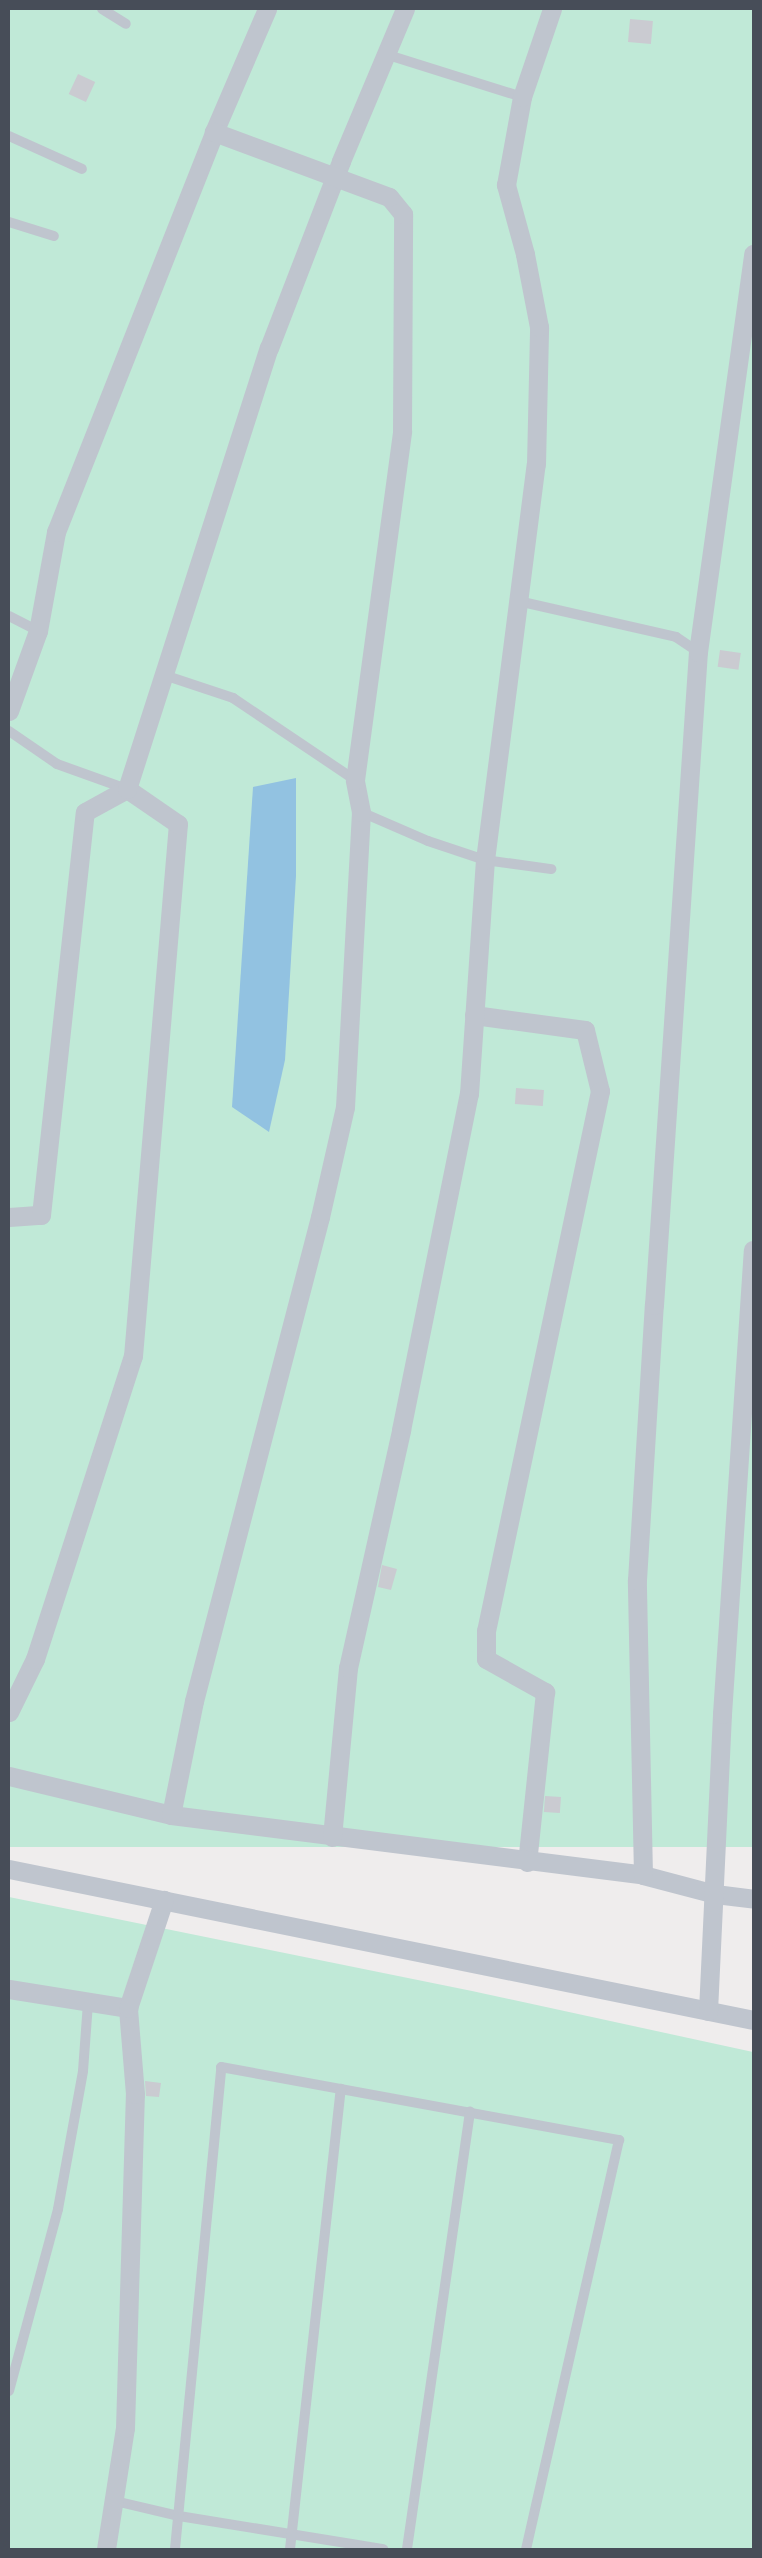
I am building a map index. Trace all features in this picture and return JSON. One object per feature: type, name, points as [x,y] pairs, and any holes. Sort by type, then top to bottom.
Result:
[{"type":"street","points":[[9,710],[38,631],[56,532],[214,132],[267,9]]},
{"type":"street","points":[[9,1218],[41,1215],[85,812],[127,788],[269,348],[334,177],[405,9]]},
{"type":"street","points":[[332,1837],[348,1668],[455,1173],[469,1094],[486,860],[536,464],[539,327],[526,254],[506,186],[522,97],[552,9]]},
{"type":"street","points":[[170,1816],[194,1700],[320,1217],[345,1107],[361,812],[355,780],[402,431],[403,214],[389,197],[214,132]]},
{"type":"street","points":[[643,1875],[637,1580],[698,652],[753,254]]},
{"type":"street","points":[[9,1712],[35,1659],[133,1356],[178,824],[127,788]]},
{"type":"street","points":[[474,1015],[585,1030],[600,1090],[486,1631],[486,1659],[545,1692],[527,1862]]},
{"type":"street","points":[[708,2011],[722,1714],[753,1250]]},
{"type":"street","points":[[9,1776],[170,1816],[643,1875],[715,1894],[753,1899]]},
{"type":"street","points":[[9,1869],[753,2020]]},
{"type":"street","points":[[106,2549],[125,2428],[135,2094],[128,2008],[164,1900]]},
{"type":"street","points":[[9,1990],[128,2008]]},
{"type":"lane","points":[[102,9],[126,24]]},
{"type":"lane","points":[[386,54],[522,97]]},
{"type":"lane","points":[[9,136],[82,169]]},
{"type":"lane","points":[[9,222],[54,236]]},
{"type":"lane","points":[[518,602],[676,637],[698,652]]},
{"type":"lane","points":[[9,616],[38,631]]},
{"type":"lane","points":[[164,674],[233,698],[355,780]]},
{"type":"lane","points":[[9,731],[57,764],[127,788]]},
{"type":"lane","points":[[361,812],[428,841],[486,860],[551,869]]},
{"type":"lane","points":[[9,2391],[58,2209],[83,2071],[88,2002]]},
{"type":"lane","points":[[175,2549],[180,2516],[221,2067],[620,2140],[526,2549]]},
{"type":"lane","points":[[290,2549],[341,2089]]},
{"type":"lane","points":[[407,2549],[470,2112]]},
{"type":"lane","points":[[115,2501],[180,2516],[383,2549]]},
{"type":"green space","points":[[9,9],[753,9],[753,1847],[9,1847]]},
{"type":"green space","points":[[9,1897],[472,1991],[753,2052],[753,2549],[9,2549]]},
{"type":"water","points":[[296,778],[296,876],[285,1060],[269,1132],[232,1107],[253,787]]},
{"type":"building","points":[[630,19],[653,21],[651,44],[628,42]]},
{"type":"building","points":[[78,74],[95,82],[86,102],[69,94]]},
{"type":"building","points":[[720,650],[741,653],[738,670],[718,667]]},
{"type":"building","points":[[516,1088],[544,1090],[543,1106],[515,1104]]},
{"type":"building","points":[[382,1565],[397,1569],[391,1590],[378,1587]]},
{"type":"building","points":[[545,1796],[561,1797],[560,1813],[544,1812]]},
{"type":"building","points":[[145,2081],[161,2083],[159,2097],[146,2096]]}]
